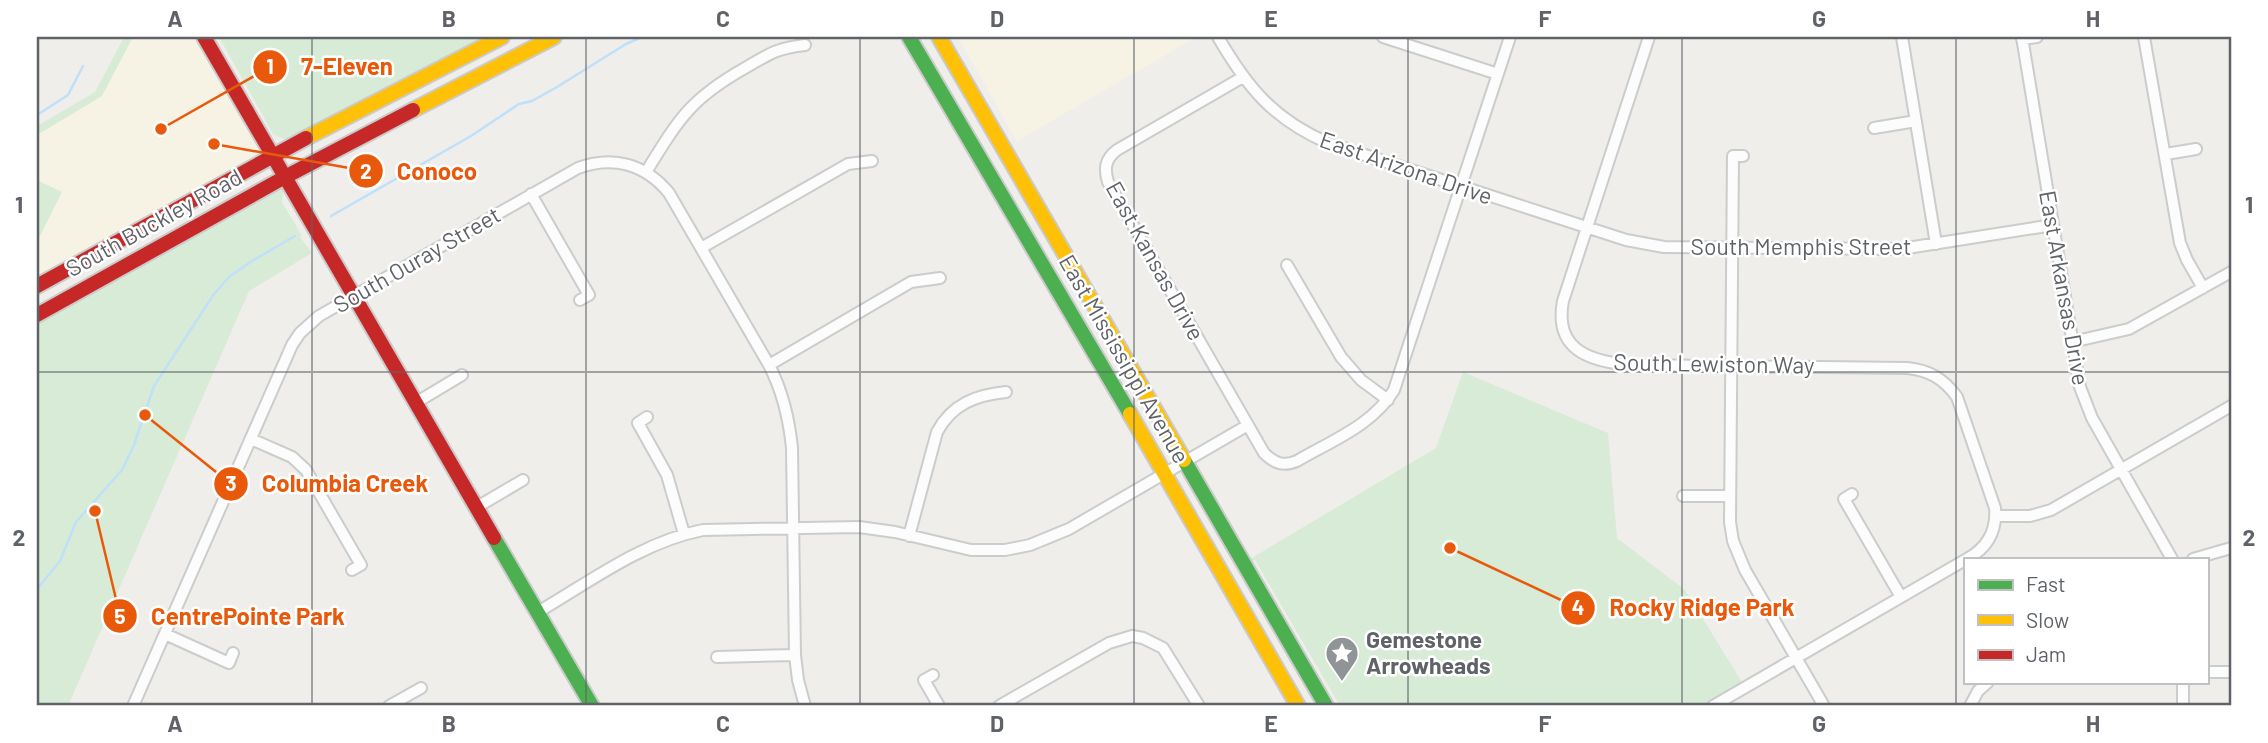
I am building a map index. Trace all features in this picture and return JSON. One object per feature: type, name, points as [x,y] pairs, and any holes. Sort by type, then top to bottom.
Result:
[{"type":"main road","points":[[204,37],[592,706]]},
{"type":"main road","name":"South Buckley Road","points":[[37,286],[273,155],[502,37]]},
{"type":"main road","name":"South Buckley Road","points":[[37,315],[285,177],[554,37]]},
{"type":"main road","name":"East Mississippi Avenue","points":[[909,37],[1298,706]]},
{"type":"main road","name":"East Mississippi Avenue","points":[[939,37],[1326,706]]},
{"type":"street","name":"East Arizona Drive","points":[[1218,37],[1243,77],[1276,113],[1310,135],[1553,216]]},
{"type":"street","points":[[1382,37],[1498,74]]},
{"type":"street","points":[[538,612],[645,549],[684,534],[726,529],[859,527],[971,550],[1004,550],[1030,545],[1069,529],[1248,425],[1271,460],[1279,464],[1290,464],[1363,423],[1388,400],[1399,378],[1510,37]]},
{"type":"street","name":"South Lewiston Way","points":[[1649,37],[1561,313],[1565,334],[1576,349],[1586,356],[1610,363],[1908,368],[1944,375],[1962,407],[1996,516]]},
{"type":"street","points":[[1902,37],[1936,244]]},
{"type":"street","points":[[2022,38],[2037,37]]},
{"type":"street","points":[[2144,37],[2182,250],[2203,288]]},
{"type":"street","name":"East Arkansas Drive","points":[[2022,38],[2072,342],[2085,403],[2171,558]]},
{"type":"street","points":[[805,45],[782,47],[706,91],[676,123],[646,172],[669,193],[769,365],[780,390],[790,424],[796,655],[798,680],[805,706]]},
{"type":"street","name":"East Kansas Drive","points":[[1243,77],[1117,150],[1109,158],[1105,173],[1248,425]]},
{"type":"street","points":[[1874,128],[1916,121]]},
{"type":"street","points":[[2166,154],[2196,149]]},
{"type":"street","points":[[1743,156],[1733,156],[1730,522],[1737,553],[1824,706]]},
{"type":"street","points":[[701,248],[848,164],[872,161]]},
{"type":"street","name":"South Ouray Street","points":[[133,706],[292,345],[300,333],[310,323],[355,296],[530,194],[589,164],[619,162],[646,172]]},
{"type":"street","points":[[530,194],[589,295],[580,300]]},
{"type":"street","name":"South Memphis Street","points":[[1553,216],[1645,244],[1732,248],[1887,249],[2053,225]]},
{"type":"street","points":[[1287,265],[1341,357],[1361,380],[1388,400]]},
{"type":"street","points":[[2072,342],[2129,330],[2231,272]]},
{"type":"street","points":[[769,365],[911,282],[940,278]]},
{"type":"street","points":[[417,402],[462,375]]},
{"type":"street","points":[[909,536],[937,432],[942,424],[950,414],[981,394],[1006,393]]},
{"type":"street","points":[[1969,558],[1990,539],[1996,516],[2030,516],[2044,513],[2231,406]]},
{"type":"street","points":[[647,417],[638,422],[667,475],[684,534]]},
{"type":"street","points":[[251,439],[292,457],[306,470],[361,565],[352,570]]},
{"type":"street","points":[[477,508],[523,480]]},
{"type":"street","points":[[1853,494],[1844,499],[1901,597]]},
{"type":"street","points":[[1683,496],[1729,496]]},
{"type":"street","points":[[2196,558],[2231,548]]},
{"type":"street","points":[[1713,706],[1964,561]]},
{"type":"street","points":[[165,634],[229,663],[233,653]]},
{"type":"street","points":[[999,706],[1120,638],[1143,638],[1155,643],[1170,656],[1199,706]]},
{"type":"street","points":[[717,657],[796,655]]},
{"type":"street","points":[[2208,672],[2231,672]]},
{"type":"street","points":[[933,675],[924,680],[939,706]]},
{"type":"street","points":[[1968,702],[1986,684]]},
{"type":"street","points":[[2183,684],[2183,706]]},
{"type":"street","points":[[389,706],[421,688]]},
{"type":"shaded area","points":[[124,37],[204,37],[273,155],[37,286],[37,126],[95,92]]},
{"type":"shaded area","points":[[958,37],[1196,37],[1017,141]]},
{"type":"green space","points":[[124,37],[133,37],[102,96],[37,135],[37,126],[95,92]]},
{"type":"green space","points":[[219,37],[488,37],[286,140],[273,134]]},
{"type":"green space","points":[[285,177],[282,202],[302,236],[300,237],[312,253],[249,291],[68,706],[37,706],[37,315]]},
{"type":"green space","points":[[37,180],[62,192],[37,242]]},
{"type":"green space","points":[[1463,372],[1608,433],[1617,538],[1685,590],[1745,687],[1713,706],[1340,706],[1255,560],[1245,562],[1436,448]]},
{"type":"waterway","points":[[331,216],[471,136],[519,104],[532,101],[642,37]]},
{"type":"waterway","points":[[37,115],[68,95],[83,66]]},
{"type":"waterway","points":[[37,589],[60,561],[76,522],[122,470],[134,445],[154,386],[214,294],[229,277],[295,236]]},
{"type":"traffic: fast","points":[[909,37],[1130,414]]},
{"type":"traffic: fast","points":[[1184,460],[1326,706]]},
{"type":"traffic: fast","points":[[494,538],[592,706]]},
{"type":"traffic: slow","points":[[306,138],[502,37]]},
{"type":"traffic: slow","points":[[413,110],[554,37]]},
{"type":"traffic: slow","points":[[939,37],[1184,460]]},
{"type":"traffic: slow","points":[[1130,414],[1298,706]]},
{"type":"traffic: jam","points":[[204,37],[494,538]]},
{"type":"traffic: jam","points":[[37,315],[285,177],[413,110]]},
{"type":"traffic: jam","points":[[37,286],[306,138]]},
{"type":"place","name":"7-Eleven","points":[[161,129]]},
{"type":"place","name":"Conoco","points":[[214,144]]},
{"type":"place","name":"Columbia Creek","points":[[145,415]]},
{"type":"place","name":"CentrePointe Park","points":[[95,511]]},
{"type":"place","name":"Rocky Ridge Park","points":[[1450,548]]},
{"type":"place","name":"Gemestone Arrowheads","points":[[1342,683]]}]
